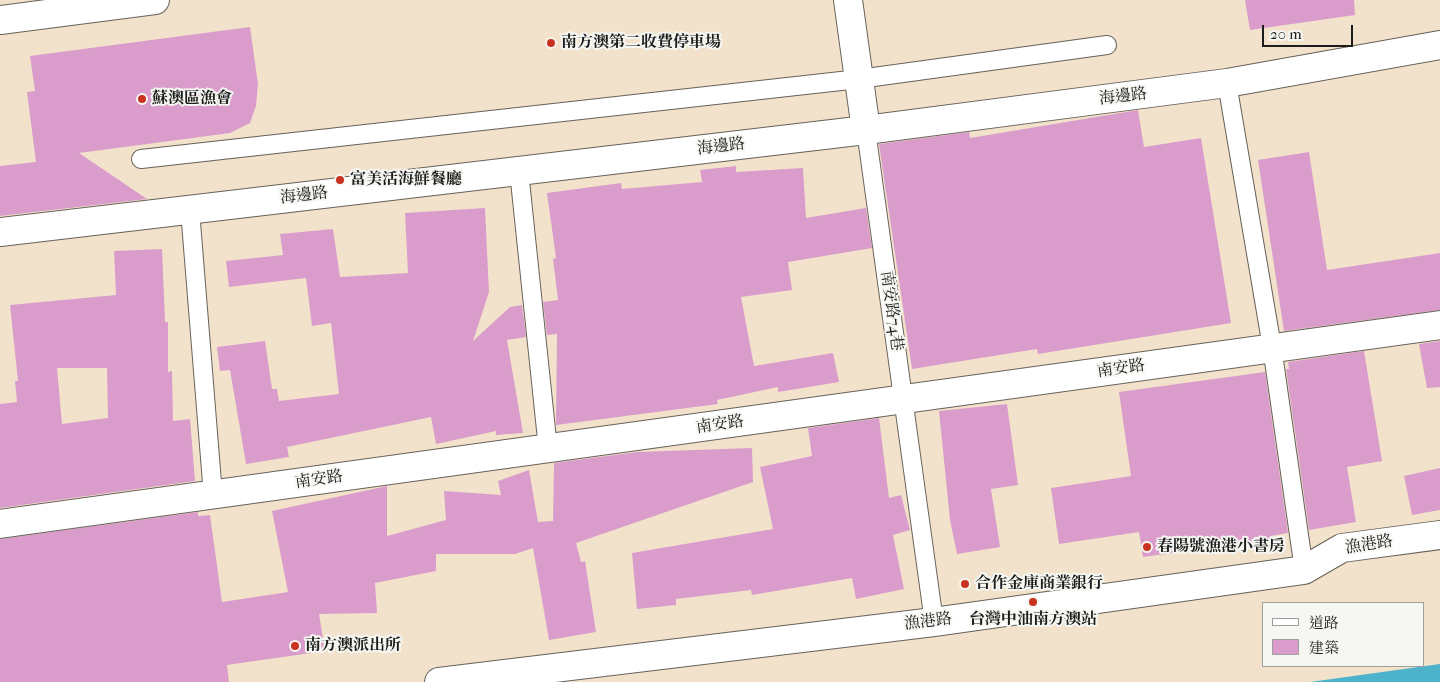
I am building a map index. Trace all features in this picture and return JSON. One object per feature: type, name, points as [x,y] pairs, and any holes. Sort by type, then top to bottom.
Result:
[{"type":"street","points":[[0,20],[155,0]]},
{"type":"street","name":"南安路74巷","points":[[848,0],[866,130]]},
{"type":"street","name":"海邊路","points":[[0,232],[866,130],[1227,83],[1440,45]]},
{"type":"street","name":"南安路","points":[[0,524],[1440,325]]},
{"type":"street","name":"漁港路","points":[[439,682],[934,622],[1304,570],[1342,548],[1440,535]]},
{"type":"lane","points":[[140,159],[859,79],[1107,45]]},
{"type":"lane","points":[[1227,83],[1272,347],[1304,570]]},
{"type":"lane","name":"南安路74巷","points":[[866,130],[934,622]]},
{"type":"lane","points":[[519,171],[548,449]]},
{"type":"lane","points":[[190,210],[213,495]]},
{"type":"water","points":[[1440,664],[1440,682],[1310,682],[1425,667]]},
{"type":"building","points":[[1245,0],[1354,0],[1355,15],[1250,30]]},
{"type":"building","name":"蘇澳區漁會","points":[[250,27],[258,84],[256,106],[250,123],[230,133],[79,153],[147,199],[0,216],[0,166],[36,162],[27,92],[35,91],[30,56]]},
{"type":"building","points":[[1138,110],[1144,147],[1201,138],[1231,323],[1038,354],[1037,349],[912,369],[879,144],[969,132],[970,138]]},
{"type":"building","points":[[1309,152],[1327,270],[1440,253],[1440,310],[1284,331],[1258,160]]},
{"type":"building","points":[[736,166],[736,172],[803,168],[806,218],[866,208],[872,248],[788,262],[792,290],[741,297],[754,366],[833,353],[839,382],[778,392],[778,387],[717,400],[718,404],[556,425],[557,334],[547,335],[543,302],[558,300],[553,259],[556,258],[547,193],[621,183],[622,189],[702,182],[700,170]]},
{"type":"building","points":[[485,208],[489,292],[473,341],[510,307],[522,305],[526,337],[507,340],[523,433],[496,435],[496,431],[436,444],[431,417],[287,447],[289,457],[246,464],[230,370],[220,371],[217,347],[265,341],[272,389],[277,389],[279,401],[339,394],[331,323],[312,326],[306,278],[229,287],[226,261],[283,255],[280,234],[333,229],[340,277],[408,273],[405,213]]},
{"type":"building","points":[[162,249],[165,322],[168,322],[168,372],[172,371],[173,421],[190,419],[195,481],[0,508],[0,404],[17,402],[15,381],[18,381],[10,305],[116,295],[114,251]],"holes":[[[57,368],[107,368],[108,418],[62,424]]]},
{"type":"building","points":[[1440,341],[1440,387],[1427,388],[1419,344]]},
{"type":"building","points":[[1364,351],[1382,461],[1347,467],[1356,522],[1309,530],[1286,369],[1289,369],[1288,362]]},
{"type":"building","points":[[1265,372],[1288,533],[1270,536],[1270,540],[1143,557],[1139,532],[1059,544],[1051,488],[1131,476],[1119,392]]},
{"type":"building","points":[[1007,404],[1018,485],[991,489],[1000,547],[957,554],[950,520],[939,411]]},
{"type":"building","points":[[879,418],[889,498],[901,495],[910,530],[893,535],[904,589],[856,599],[852,578],[752,595],[751,590],[676,599],[676,605],[637,609],[632,553],[773,529],[760,467],[812,456],[808,428]]},
{"type":"building","points":[[752,448],[753,482],[576,543],[581,562],[585,561],[596,632],[549,640],[533,548],[515,554],[436,554],[436,571],[375,583],[377,613],[319,614],[325,651],[227,665],[229,682],[0,682],[0,539],[198,512],[198,516],[210,515],[222,602],[288,592],[272,511],[387,486],[387,536],[446,520],[444,491],[501,495],[498,481],[529,470],[538,522],[553,521],[554,463],[637,452]]},
{"type":"building","points":[[1440,468],[1440,510],[1412,515],[1404,476]]},
{"type":"place","name":"南方澳第二收費停車場","points":[[551,43]]},
{"type":"place","name":"蘇澳區漁會","points":[[142,99]]},
{"type":"place","name":"富美活海鮮餐廳","points":[[340,180]]},
{"type":"place","name":"春陽號漁港小書房","points":[[1147,547]]},
{"type":"place","name":"合作金庫商業銀行","points":[[965,584]]},
{"type":"place","name":"台灣中油南方澳站","points":[[1033,602]]},
{"type":"place","name":"南方澳派出所","points":[[295,646]]}]
